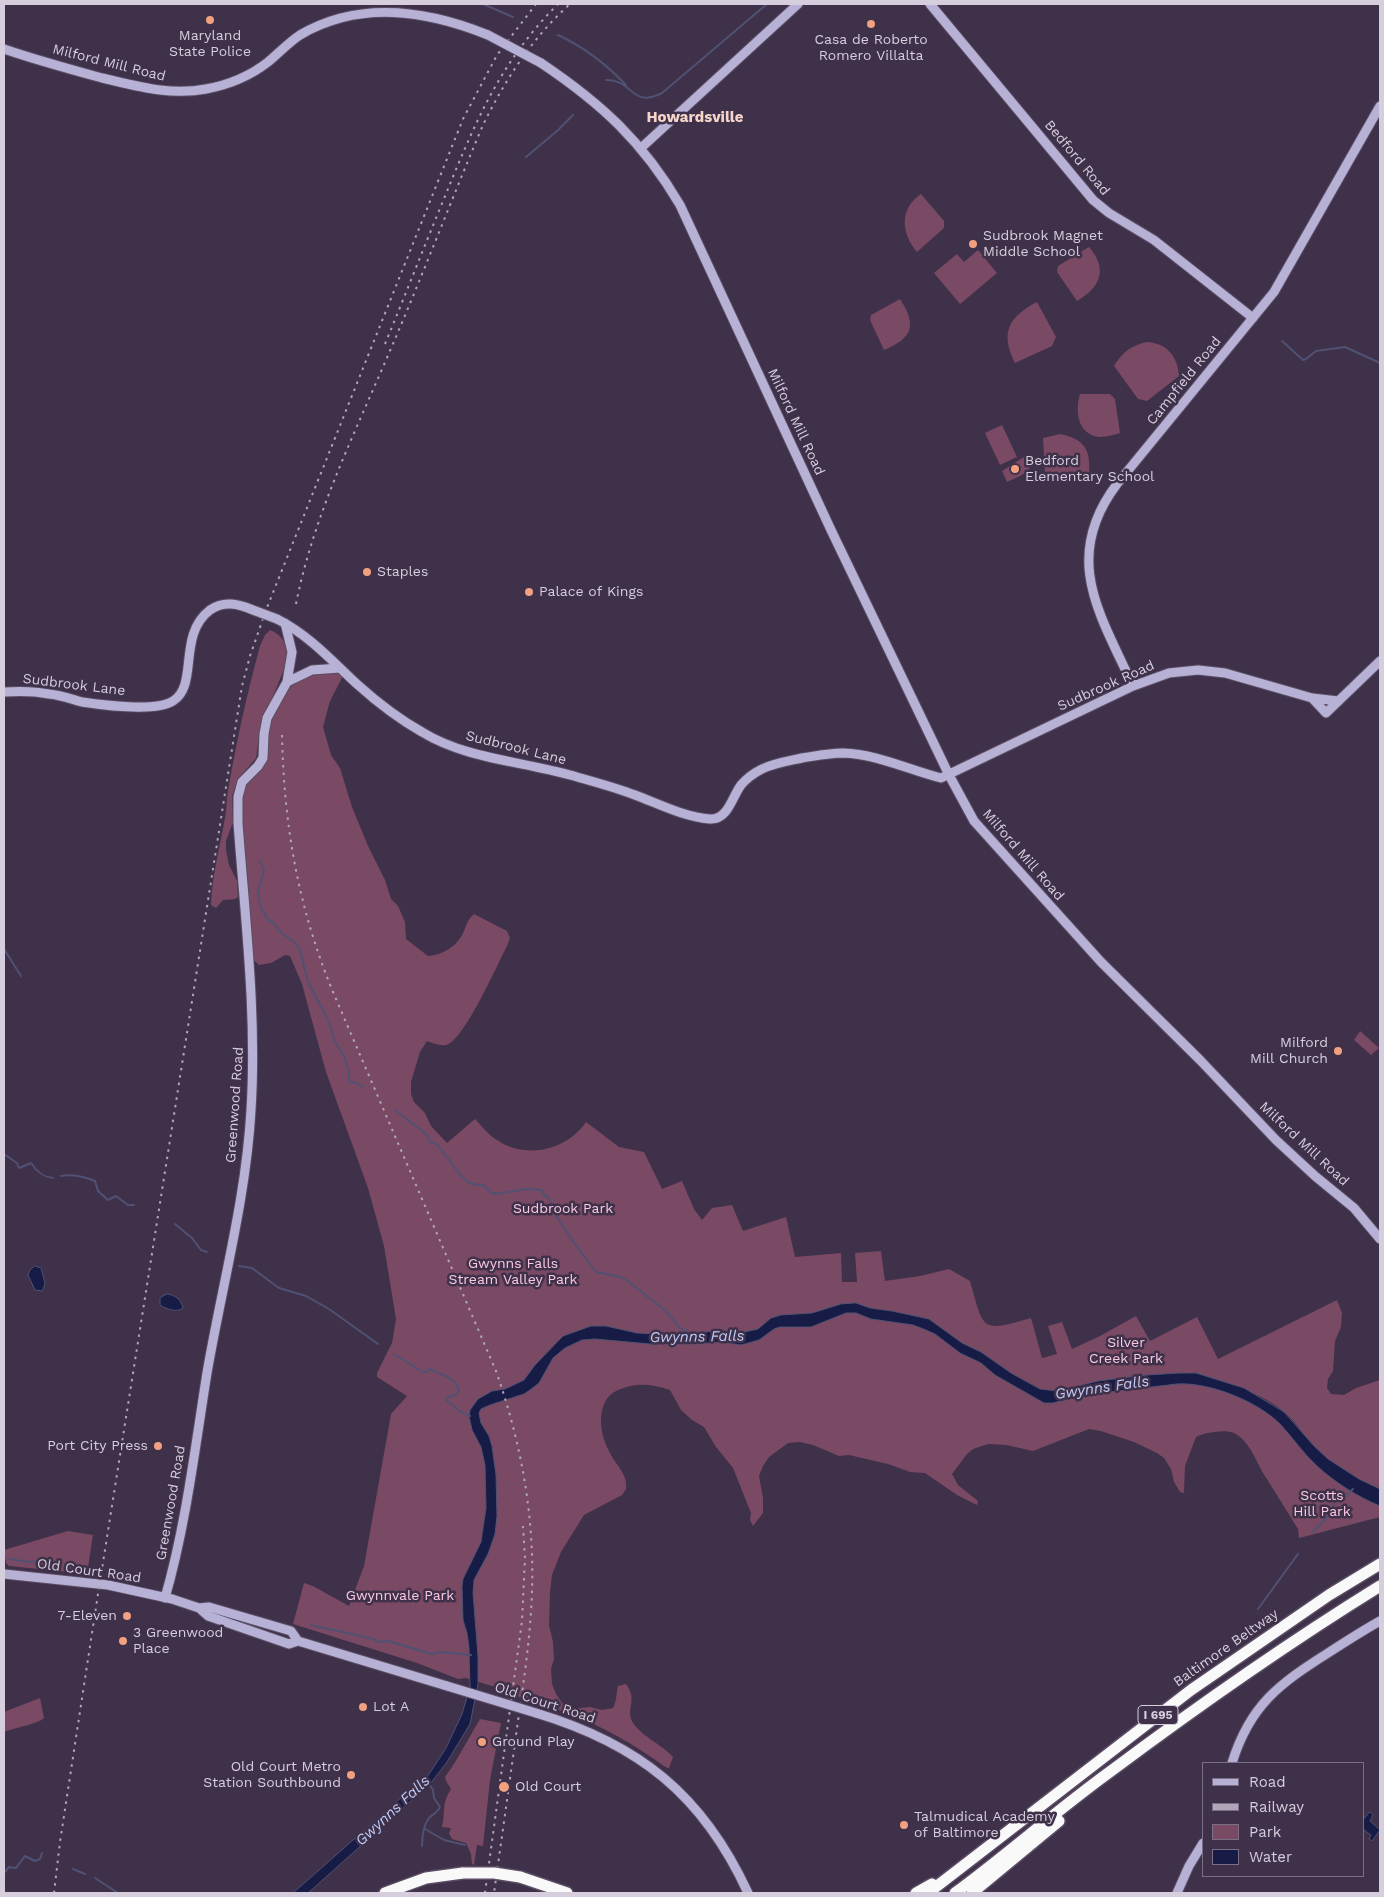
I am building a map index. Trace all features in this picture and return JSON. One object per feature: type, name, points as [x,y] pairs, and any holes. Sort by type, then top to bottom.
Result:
[{"type":"highway","name":"Baltimore Beltway","points":[[928,1893],[1191,1690],[1329,1595],[1380,1564]]},
{"type":"highway","name":"I 695","points":[[955,1893],[1110,1772],[1297,1639],[1380,1586]]},
{"type":"highway","points":[[972,1893],[1162,1735]]},
{"type":"highway","points":[[916,1893],[964,1866]]},
{"type":"highway","points":[[385,1893],[426,1878],[463,1872],[494,1873],[520,1877],[567,1893]]},
{"type":"street","points":[[642,148],[798,4]]},
{"type":"street","name":"Bedford Road","points":[[930,4],[1093,200],[1154,240],[1253,318]]},
{"type":"street","name":"Milford Mill Road","points":[[4,49],[88,74],[152,90],[179,92],[208,89],[244,77],[268,62],[308,30],[330,20],[375,10],[424,15],[449,20],[488,35],[541,63],[599,105],[642,148],[666,181],[689,223],[831,530],[949,775],[976,825],[1050,907],[1276,1140],[1314,1176],[1354,1208],[1380,1238]]},
{"type":"street","name":"Campfield Road","points":[[1133,686],[1104,625],[1091,587],[1088,557],[1094,524],[1101,508],[1117,484],[1280,283],[1380,106]]},
{"type":"street","name":"Sudbrook Lane","points":[[4,692],[39,692],[83,702],[112,705],[146,706],[169,704],[179,696],[182,690],[191,638],[198,622],[213,608],[232,603],[281,621],[297,630],[312,641],[358,685],[386,708],[423,733],[476,754],[570,775],[627,792],[698,817],[719,818],[747,779],[762,769],[780,763],[815,756],[844,753],[860,755],[899,764],[941,778],[949,775]]},
{"type":"street","name":"Greenwood Road","points":[[165,1598],[179,1542],[244,1173],[251,1111],[253,1025],[238,823],[238,797],[242,782],[258,766],[263,758],[267,718],[287,682],[292,652],[281,621]]},
{"type":"street","points":[[1312,698],[1326,713],[1380,661]]},
{"type":"street","points":[[287,682],[312,670],[340,668]]},
{"type":"street","name":"Sudbrook Road","points":[[949,775],[1133,686],[1169,673],[1198,670],[1212,671],[1233,675],[1312,698],[1338,701]]},
{"type":"street","name":"Old Court Road","points":[[4,1574],[108,1585],[165,1598],[199,1608],[208,1616],[289,1644],[298,1641],[575,1725],[638,1757],[666,1779],[713,1830],[748,1893]]},
{"type":"street","points":[[1232,1762],[1248,1726],[1262,1705],[1279,1686],[1296,1673],[1380,1621]]},
{"type":"street","points":[[1177,1893],[1189,1866],[1202,1845]]},
{"type":"green space","points":[[921,194],[944,221],[944,228],[917,252],[908,237],[905,222],[909,207]]},
{"type":"green space","points":[[1089,247],[1099,263],[1099,277],[1092,290],[1077,301],[1057,272],[1058,266]]},
{"type":"green space","points":[[978,250],[997,273],[960,304],[934,273],[957,254],[964,262]]},
{"type":"green space","points":[[900,299],[909,316],[909,330],[901,341],[884,350],[870,320],[871,315]]},
{"type":"green space","points":[[1037,302],[1056,337],[1052,346],[1015,363],[1008,343],[1010,327],[1013,320],[1019,314]]},
{"type":"green space","points":[[1147,342],[1160,345],[1170,352],[1174,357],[1179,376],[1147,401],[1138,399],[1114,366],[1128,350],[1136,345]]},
{"type":"green space","points":[[1080,394],[1110,394],[1115,399],[1120,433],[1099,437],[1086,431],[1079,421],[1078,401]]},
{"type":"green space","points":[[1002,425],[1017,457],[1000,465],[985,433]]},
{"type":"green space","points":[[1060,434],[1075,439],[1085,447],[1089,459],[1089,475],[1049,476],[1045,472],[1043,438]]},
{"type":"green space","points":[[1024,457],[1030,468],[1022,475],[1007,482],[1002,471]]},
{"type":"green space","points":[[270,630],[284,641],[287,651],[287,669],[282,674],[260,729],[256,758],[238,779],[232,796],[233,822],[226,841],[226,850],[229,865],[237,881],[238,897],[223,900],[216,908],[211,905],[213,883],[226,815],[227,794],[246,700],[260,646],[265,635]]},
{"type":"green space","name":"Gwynns Falls Stream Valley Park","points":[[327,671],[343,676],[330,701],[323,727],[331,755],[340,768],[352,807],[385,880],[391,899],[398,906],[405,922],[406,939],[428,956],[439,954],[449,949],[458,941],[474,914],[507,931],[510,938],[480,1001],[462,1031],[446,1045],[438,1045],[427,1041],[420,1052],[411,1082],[411,1094],[414,1102],[425,1113],[431,1126],[447,1143],[475,1119],[491,1136],[508,1146],[520,1150],[545,1149],[568,1139],[578,1132],[586,1122],[619,1147],[644,1152],[662,1189],[682,1181],[694,1209],[702,1220],[712,1208],[732,1205],[743,1231],[786,1217],[795,1257],[841,1253],[842,1282],[857,1282],[855,1253],[881,1251],[885,1281],[920,1276],[949,1269],[970,1281],[978,1310],[987,1324],[993,1326],[1002,1325],[1031,1318],[1042,1358],[1057,1354],[1048,1326],[1062,1322],[1072,1349],[1136,1316],[1150,1341],[1197,1317],[1218,1359],[1337,1300],[1342,1313],[1341,1327],[1335,1341],[1333,1371],[1328,1379],[1327,1388],[1331,1394],[1344,1395],[1356,1388],[1380,1380],[1380,1489],[1354,1478],[1327,1458],[1313,1446],[1287,1415],[1273,1404],[1252,1393],[1196,1373],[1263,1405],[1340,1483],[1380,1506],[1380,1517],[1299,1538],[1298,1529],[1252,1452],[1244,1441],[1234,1433],[1225,1431],[1215,1432],[1196,1437],[1185,1466],[1184,1493],[1180,1492],[1174,1482],[1171,1469],[1164,1458],[1157,1453],[1134,1442],[1089,1429],[1033,1451],[1006,1445],[988,1444],[973,1449],[952,1474],[958,1485],[978,1501],[977,1505],[957,1495],[925,1473],[910,1472],[888,1464],[849,1455],[839,1456],[813,1445],[800,1442],[788,1443],[769,1457],[763,1466],[759,1476],[763,1498],[763,1513],[753,1526],[750,1520],[751,1513],[733,1468],[716,1447],[704,1427],[692,1420],[681,1410],[670,1390],[657,1386],[638,1385],[618,1390],[605,1401],[602,1409],[601,1426],[603,1435],[612,1456],[625,1478],[626,1489],[622,1495],[584,1515],[561,1552],[552,1575],[549,1625],[554,1659],[551,1669],[552,1684],[562,1703],[573,1709],[590,1707],[602,1710],[613,1708],[618,1686],[626,1684],[632,1699],[630,1712],[632,1721],[640,1731],[673,1757],[669,1768],[604,1729],[578,1717],[542,1706],[492,1686],[466,1678],[458,1679],[417,1663],[293,1624],[304,1583],[349,1606],[364,1566],[391,1414],[407,1396],[377,1377],[377,1373],[392,1343],[396,1319],[384,1246],[368,1188],[326,1072],[302,984],[290,956],[285,955],[271,963],[259,965],[252,961],[240,806],[245,784],[267,743],[270,720],[293,681],[301,680],[304,676]]},
{"type":"green space","points":[[1360,1031],[1379,1048],[1371,1055],[1354,1040]]},
{"type":"green space","points":[[68,1531],[93,1535],[87,1574],[9,1566],[6,1563],[4,1550]]},
{"type":"green space","points":[[40,1698],[44,1718],[4,1732],[4,1712]]},
{"type":"green space","points":[[480,1719],[501,1723],[490,1780],[483,1846],[477,1845],[474,1865],[472,1864],[471,1854],[466,1843],[452,1839],[449,1833],[451,1828],[442,1827],[445,1804],[451,1789],[445,1777]]},
{"type":"water","points":[[35,1266],[41,1268],[45,1283],[42,1291],[35,1290],[28,1275]]},
{"type":"water","points":[[167,1294],[178,1298],[183,1308],[175,1310],[160,1305],[160,1298]]},
{"type":"water","name":"Gwynns Falls","points":[[856,1303],[870,1308],[929,1319],[962,1343],[981,1352],[1011,1373],[1040,1389],[1058,1391],[1098,1381],[1179,1373],[1196,1373],[1244,1388],[1284,1412],[1328,1459],[1359,1479],[1380,1489],[1380,1506],[1355,1494],[1330,1477],[1311,1460],[1272,1417],[1247,1401],[1233,1395],[1204,1386],[1177,1384],[1083,1395],[1053,1403],[1044,1403],[995,1375],[981,1363],[960,1353],[935,1334],[913,1325],[871,1319],[856,1313],[846,1313],[811,1327],[780,1327],[759,1340],[741,1345],[720,1342],[650,1344],[595,1339],[582,1340],[565,1348],[553,1358],[539,1383],[530,1390],[524,1394],[481,1409],[479,1413],[481,1423],[489,1436],[492,1446],[496,1475],[497,1516],[495,1534],[488,1554],[474,1580],[478,1684],[470,1724],[447,1762],[430,1784],[308,1893],[293,1893],[403,1796],[422,1785],[446,1748],[462,1714],[470,1687],[469,1647],[463,1620],[462,1587],[463,1579],[481,1542],[486,1508],[485,1465],[481,1447],[472,1430],[469,1416],[470,1410],[478,1399],[492,1391],[505,1389],[524,1380],[535,1365],[563,1336],[591,1326],[606,1326],[637,1333],[678,1335],[723,1330],[740,1333],[758,1329],[771,1318],[781,1315],[812,1313],[841,1304]]},
{"type":"water","points":[[1370,1812],[1373,1815],[1370,1821],[1380,1830],[1372,1841],[1369,1839],[1371,1835],[1364,1830],[1364,1819]]},
{"type":"waterway","points":[[483,4],[513,17]]},
{"type":"waterway","points":[[606,80],[622,84],[638,96],[644,98],[662,93],[767,4]]},
{"type":"waterway","points":[[558,35],[595,57],[626,85]]},
{"type":"waterway","points":[[526,157],[573,115]]},
{"type":"waterway","points":[[1282,341],[1303,360],[1316,351],[1345,347],[1380,363]]},
{"type":"waterway","points":[[260,860],[264,871],[258,892],[261,908],[269,921],[274,923],[279,931],[294,942],[300,950],[308,982],[329,1022],[335,1042],[344,1056],[349,1071],[349,1082],[357,1083],[363,1087]]},
{"type":"waterway","points":[[4,949],[21,976]]},
{"type":"waterway","points":[[395,1110],[427,1135],[430,1142],[437,1144],[461,1176],[469,1183],[485,1186],[490,1192],[496,1194],[526,1189],[541,1190],[549,1198],[555,1214],[596,1272],[621,1277],[629,1282],[666,1311],[680,1328],[693,1334]]},
{"type":"waterway","points":[[4,1154],[17,1163],[19,1168],[31,1163],[40,1174],[53,1178]]},
{"type":"waterway","points":[[61,1176],[78,1176],[95,1181],[98,1191],[108,1200],[116,1196],[128,1205],[134,1205]]},
{"type":"waterway","points":[[175,1224],[192,1238],[201,1250],[207,1252]]},
{"type":"waterway","points":[[239,1266],[252,1268],[279,1288],[306,1296],[329,1309],[378,1344]]},
{"type":"waterway","points":[[394,1354],[423,1372],[430,1369],[455,1383],[459,1391],[446,1400],[461,1412],[470,1416]]},
{"type":"waterway","points":[[1313,1532],[1332,1512],[1334,1502],[1341,1500],[1353,1489]]},
{"type":"waterway","points":[[1258,1609],[1298,1554]]},
{"type":"waterway","points":[[10,1559],[28,1562],[44,1561]]},
{"type":"waterway","points":[[311,1625],[374,1639],[377,1642],[388,1641],[432,1654],[441,1652],[471,1655]]},
{"type":"waterway","points":[[422,1846],[425,1824],[440,1807],[434,1798],[433,1790],[429,1784]]},
{"type":"waterway","points":[[425,1829],[444,1840],[465,1845]]},
{"type":"waterway","points":[[4,1873],[9,1867],[16,1868],[25,1856],[35,1861],[40,1859],[42,1853]]},
{"type":"waterway","points":[[73,1869],[85,1874]]},
{"type":"waterway","points":[[95,1878],[118,1893]]},
{"type":"railway","points":[[54,1893],[98,1594],[242,686],[266,610],[463,119],[497,55],[536,4]]},
{"type":"railway","points":[[385,344],[476,124],[518,50],[558,4]]},
{"type":"railway","points":[[296,604],[312,541],[335,479],[399,331],[483,125],[520,60],[543,31],[570,4]]},
{"type":"railway","points":[[282,735],[286,802],[295,866],[302,897],[321,960],[496,1371],[510,1416],[521,1462],[531,1532],[531,1618],[494,1893]]},
{"type":"railway","points":[[485,1893],[522,1621],[525,1558],[523,1526]]},
{"type":"place","name":"Maryland State Police","points":[[210,20]]},
{"type":"place","name":"Casa de Roberto Romero Villalta","points":[[871,24]]},
{"type":"place","name":"Sudbrook Magnet Middle School","points":[[973,244]]},
{"type":"place","name":"Bedford Elementary School","points":[[1015,469]]},
{"type":"place","name":"Staples","points":[[367,572]]},
{"type":"place","name":"Palace of Kings","points":[[529,592]]},
{"type":"place","name":"Milford Mill Church","points":[[1338,1051]]},
{"type":"place","name":"Port City Press","points":[[158,1446]]},
{"type":"place","name":"7-Eleven","points":[[127,1616]]},
{"type":"place","name":"3 Greenwood Place","points":[[123,1641]]},
{"type":"place","name":"Lot A","points":[[363,1707]]},
{"type":"place","name":"Ground Play","points":[[482,1742]]},
{"type":"place","name":"Old Court Metro Station Southbound","points":[[351,1775]]},
{"type":"place","name":"Old Court","points":[[504,1787]]},
{"type":"place","name":"Talmudical Academy of Baltimore","points":[[904,1825]]},
{"type":"district","name":"Howardsville","points":[[695,118]]},
{"type":"park label","name":"Sudbrook Park","points":[[563,1209]]},
{"type":"park label","name":"Silver Creek Park","points":[[1126,1352]]},
{"type":"park label","name":"Scotts Hill Park","points":[[1322,1504]]},
{"type":"park label","name":"Gwynnvale Park","points":[[400,1596]]}]
